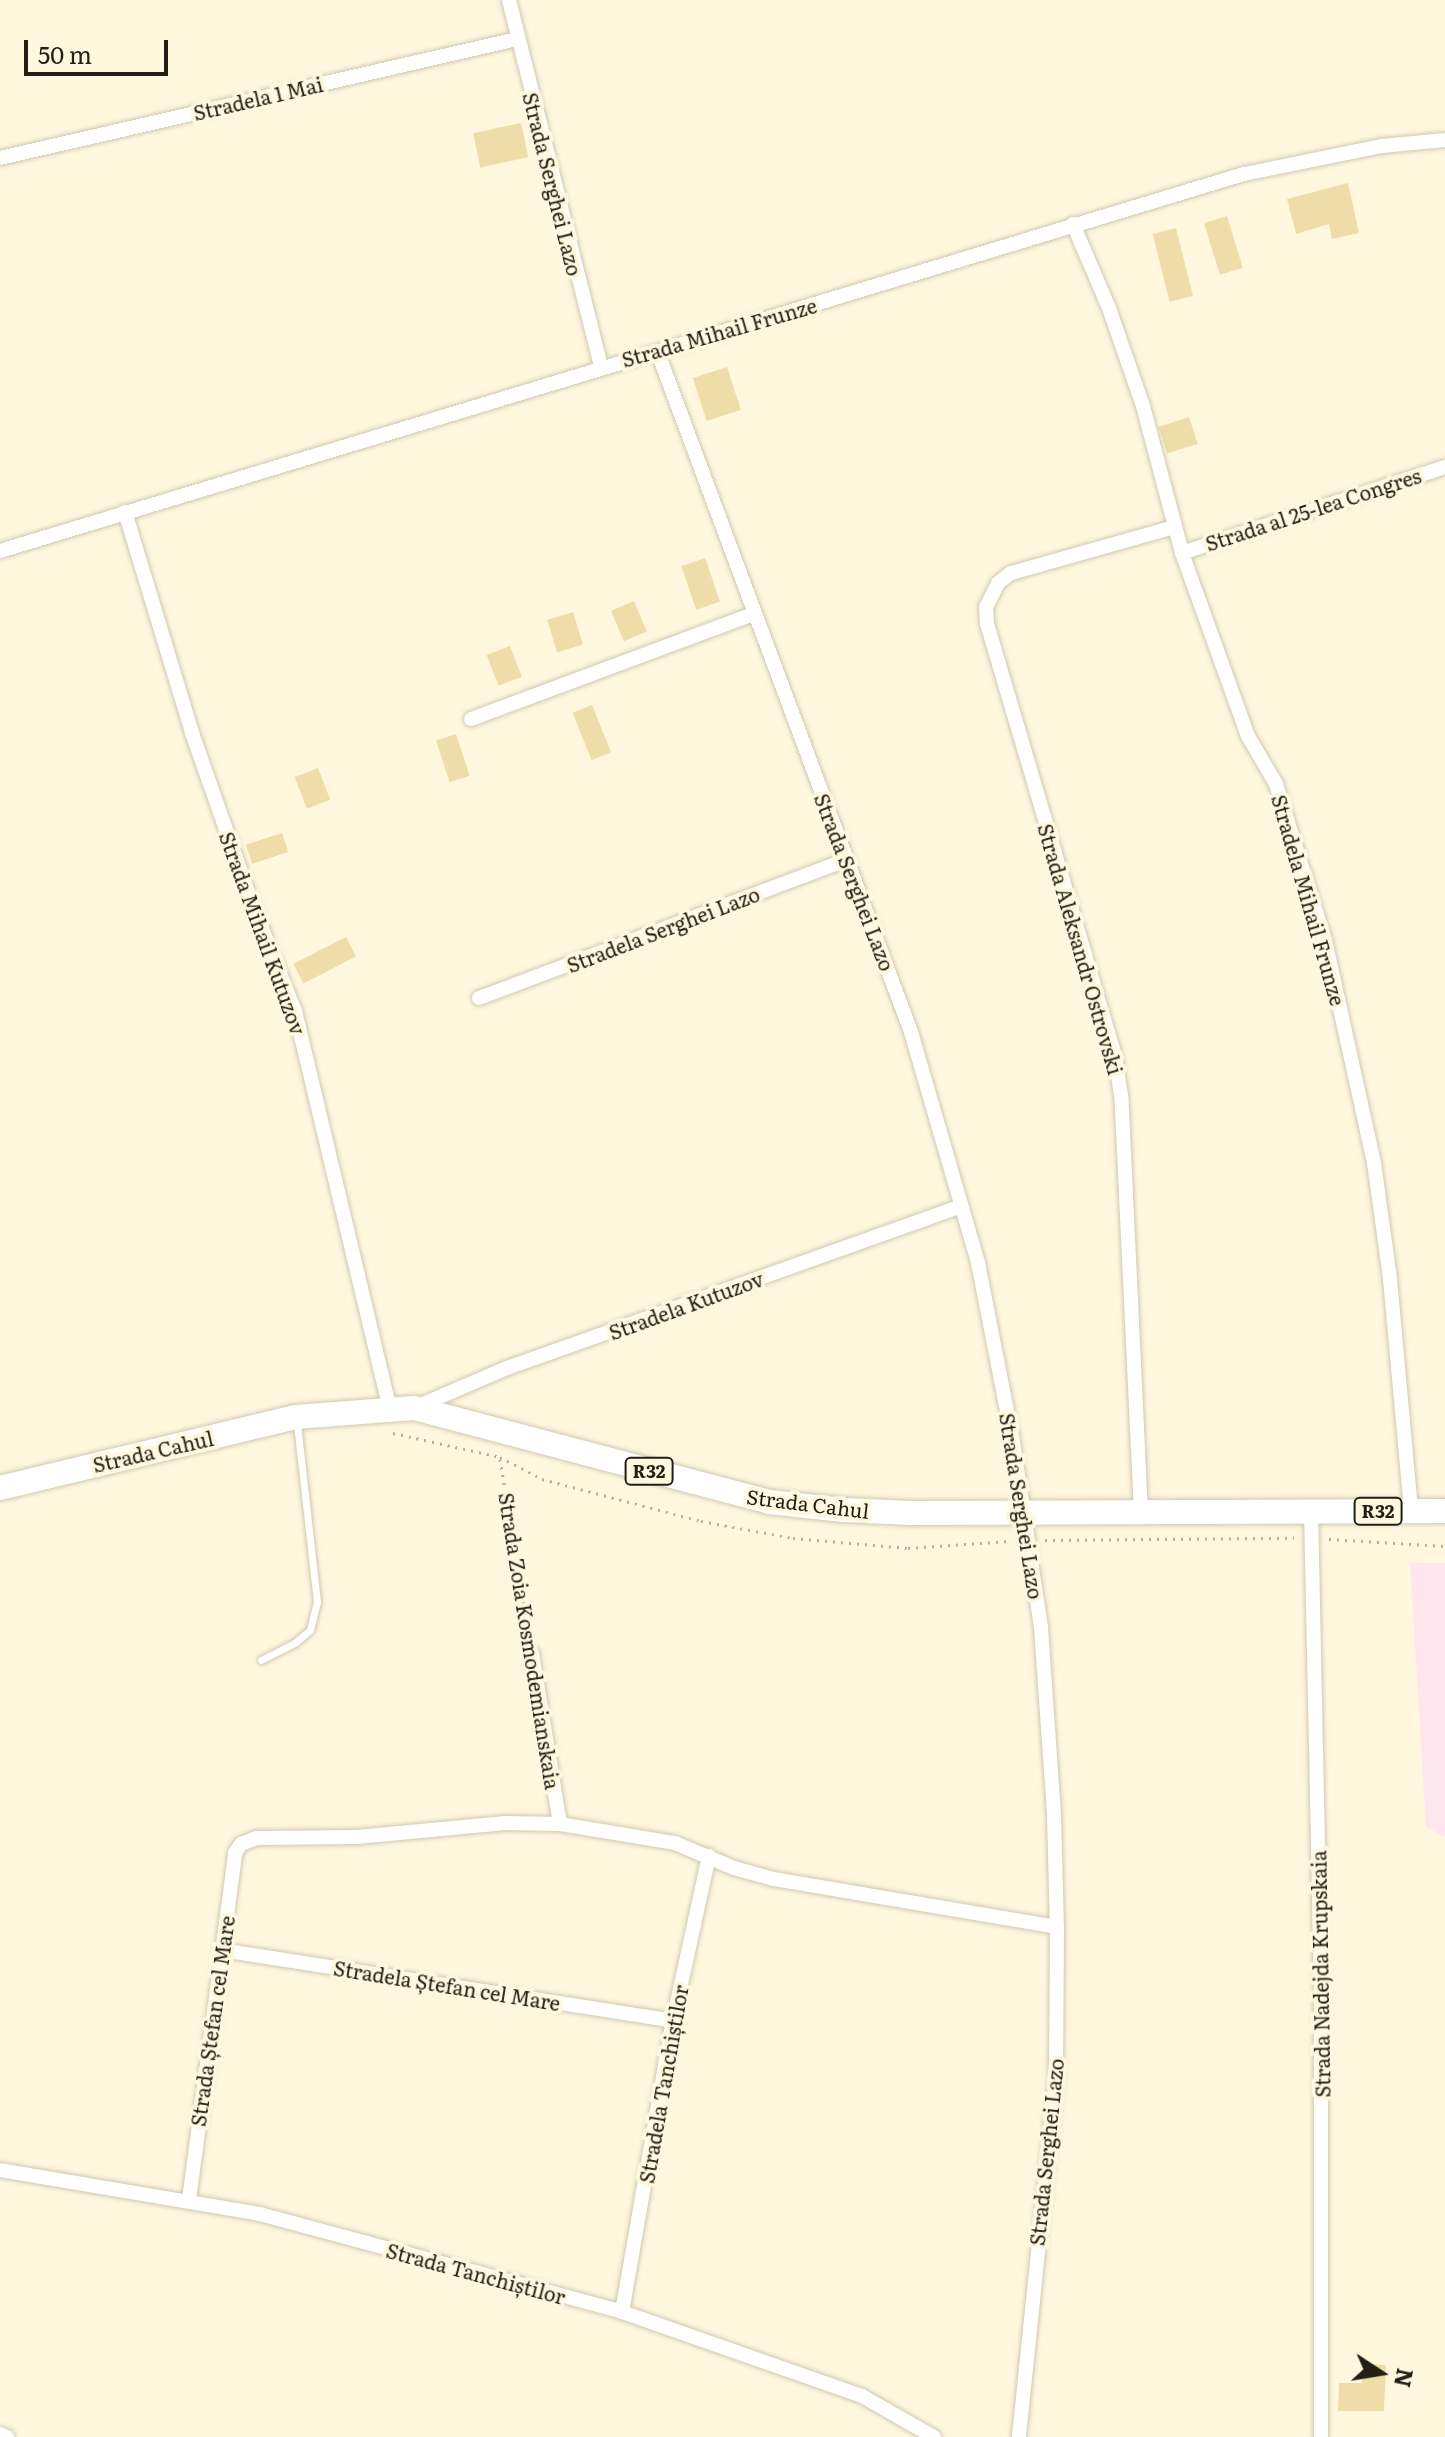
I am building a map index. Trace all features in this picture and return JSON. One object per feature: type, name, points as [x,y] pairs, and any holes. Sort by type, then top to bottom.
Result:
[{"type":"main road","name":"Strada Cahul","points":[[0,1488],[296,1417],[389,1407],[414,1408],[769,1502],[898,1513],[1445,1511]]},
{"type":"street","name":"Strada Serghei Lazo","points":[[509,0],[601,367]]},
{"type":"street","name":"Stradela 1 Mai","points":[[0,158],[517,39]]},
{"type":"street","name":"Strada Mihail Frunze","points":[[0,551],[1244,174],[1382,146],[1445,140]]},
{"type":"street","name":"Stradela Mihail Frunze","points":[[1073,224],[1109,308],[1143,406],[1182,553],[1248,736],[1276,784],[1325,940],[1374,1163],[1390,1279],[1411,1512]]},
{"type":"street","name":"Strada Serghei Lazo","points":[[658,353],[911,1032],[994,1334],[1041,1628],[1054,1815],[1057,1927],[1056,2078],[1019,2437]]},
{"type":"street","name":"Strada al 25-lea Congres","points":[[1182,553],[1445,467]]},
{"type":"street","name":"Strada Mihail Kutuzov","points":[[125,512],[192,733],[253,906],[295,1011],[389,1407]]},
{"type":"street","name":"Strada Aleksandr Ostrovski","points":[[1141,1513],[1121,1095],[1115,1056],[987,624],[986,607],[998,583],[1011,573],[1175,527]]},
{"type":"street","points":[[471,719],[753,614]]},
{"type":"street","name":"Stradela Serghei Lazo","points":[[479,998],[847,860]]},
{"type":"street","name":"Stradela Kutuzov","points":[[414,1408],[507,1368],[961,1206]]},
{"type":"street","name":"Strada Nadejda Krupskaia","points":[[1311,1510],[1321,1999],[1321,2437]]},
{"type":"street","name":"Strada Zoia Kosmodemianskaia","points":[[532,1653],[560,1824]]},
{"type":"street","name":"Strada Ștefan cel Mare","points":[[189,2200],[235,1853],[241,1844],[257,1838],[357,1837],[505,1823],[560,1824]]},
{"type":"street","points":[[560,1824],[675,1843],[734,1868],[774,1879],[1057,1927]]},
{"type":"street","name":"Stradela Tanchiștilor","points":[[622,2312],[673,2021],[709,1856]]},
{"type":"street","name":"Stradela Ștefan cel Mare","points":[[221,1950],[673,2021]]},
{"type":"street","name":"Strada Tanchiștilor","points":[[0,2170],[260,2214],[622,2312],[862,2396],[934,2437]]},
{"type":"street","points":[[0,2434],[7,2437]]},
{"type":"lane","points":[[261,1660],[296,1642],[310,1630],[317,1602],[296,1417]]},
{"type":"path","name":"Strada Zoia Kosmodemianskaia","points":[[500,1457],[532,1653]]},
{"type":"shaded area","points":[[1410,1563],[1445,1563],[1445,1837],[1426,1827]]},
{"type":"building","points":[[521,123],[528,157],[480,167],[473,133]]},
{"type":"building","points":[[1348,183],[1359,233],[1332,239],[1329,224],[1296,234],[1287,199]]},
{"type":"building","points":[[1227,216],[1243,268],[1220,275],[1204,223]]},
{"type":"building","points":[[1176,228],[1193,296],[1170,302],[1153,234]]},
{"type":"building","points":[[727,367],[741,410],[707,421],[693,378]]},
{"type":"building","points":[[1189,417],[1198,444],[1167,454],[1159,427]]},
{"type":"building","points":[[705,558],[720,601],[696,610],[681,566]]},
{"type":"building","points":[[634,601],[647,631],[624,641],[611,611]]},
{"type":"building","points":[[573,612],[583,645],[557,652],[547,620]]},
{"type":"building","points":[[510,646],[522,677],[498,686],[487,655]]},
{"type":"building","points":[[592,705],[611,752],[592,760],[573,713]]},
{"type":"building","points":[[456,734],[470,776],[450,782],[436,740]]},
{"type":"building","points":[[318,768],[330,800],[307,809],[295,777]]},
{"type":"building","points":[[282,833],[288,852],[252,864],[246,845]]},
{"type":"building","points":[[346,937],[356,957],[303,983],[293,964]]},
{"type":"building","points":[[1364,2364],[1386,2365],[1384,2411],[1338,2411],[1339,2383],[1362,2383]]}]
